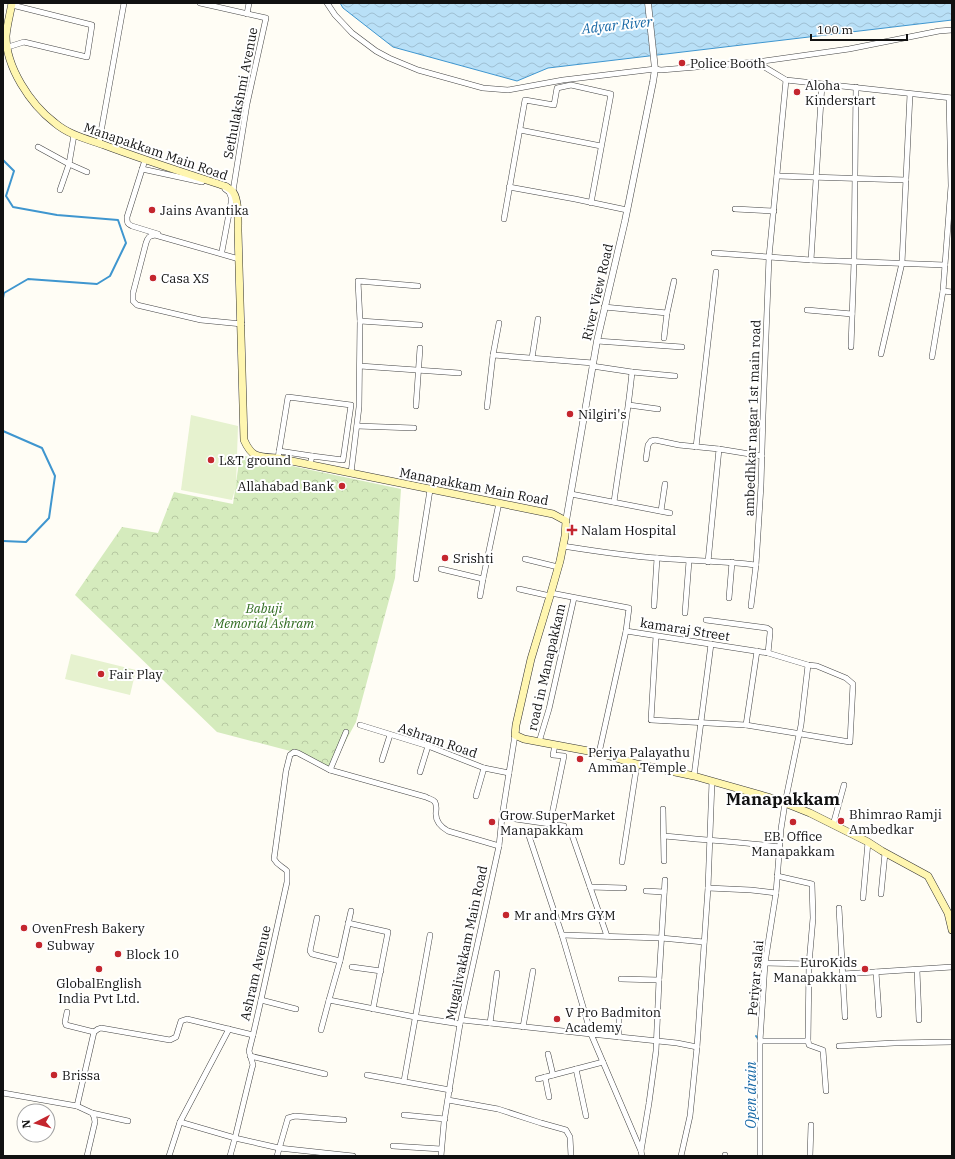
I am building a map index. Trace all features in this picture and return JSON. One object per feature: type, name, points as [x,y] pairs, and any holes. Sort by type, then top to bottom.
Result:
[{"type":"main road","name":"Manapakkam Main Road","points":[[12,4],[6,36],[8,47],[6,57],[27,93],[40,110],[55,124],[74,135],[225,186],[233,191],[237,210],[242,324],[244,440],[253,454],[261,457],[279,455],[310,465],[554,514],[566,521]]},
{"type":"main road","points":[[566,521],[565,536],[558,567],[531,659],[516,724],[515,735],[524,739],[599,753],[637,764],[694,776],[785,803],[868,842],[928,876],[948,913],[952,930]]},
{"type":"street","points":[[99,143],[124,3]]},
{"type":"street","name":"Sethulakshmi Avenue","points":[[200,3],[266,18],[247,104],[233,191]]},
{"type":"street","points":[[247,14],[249,3]]},
{"type":"street","points":[[327,3],[335,15],[352,32],[383,54],[418,70],[483,88],[508,90],[563,80],[655,70],[756,62],[849,49],[939,31],[952,30]]},
{"type":"street","name":"River View Road","points":[[566,521],[597,341],[627,210],[655,70],[648,3]]},
{"type":"street","points":[[8,47],[24,42],[87,57],[92,25],[12,4]]},
{"type":"street","points":[[756,62],[786,80],[950,98],[951,186],[943,291],[932,357]]},
{"type":"street","name":"ambedhkar nagar 1st main road","points":[[751,606],[756,565],[761,485],[769,257],[786,80]]},
{"type":"street","points":[[811,260],[822,84]]},
{"type":"street","points":[[504,219],[525,100],[554,106],[557,88],[571,85],[611,94],[591,203]]},
{"type":"street","points":[[851,347],[854,262],[856,87]]},
{"type":"street","points":[[881,354],[902,263],[910,94]]},
{"type":"street","points":[[520,130],[601,146]]},
{"type":"street","points":[[60,190],[69,164],[74,135]]},
{"type":"street","points":[[38,147],[87,172]]},
{"type":"street","points":[[145,160],[127,217],[127,222],[129,225],[239,257]]},
{"type":"street","points":[[142,169],[200,181],[229,192],[231,203],[222,251]]},
{"type":"street","points":[[777,176],[906,180]]},
{"type":"street","points":[[509,187],[627,210]]},
{"type":"street","points":[[735,209],[774,210]]},
{"type":"street","points":[[239,257],[155,235],[151,236],[148,238],[146,243],[133,293],[133,301],[137,305],[202,320],[242,324]]},
{"type":"street","points":[[714,253],[811,260],[945,265]]},
{"type":"street","points":[[696,447],[716,272]]},
{"type":"street","points":[[350,473],[359,407],[360,321],[358,281],[418,286]]},
{"type":"street","points":[[664,338],[667,313],[674,281]]},
{"type":"street","points":[[943,291],[952,292]]},
{"type":"street","points":[[604,307],[667,313]]},
{"type":"street","points":[[807,310],[852,314]]},
{"type":"street","points":[[532,358],[538,319]]},
{"type":"street","points":[[360,321],[420,325]]},
{"type":"street","points":[[487,407],[493,355],[499,323]]},
{"type":"street","points":[[597,341],[682,347]]},
{"type":"street","points":[[416,406],[420,348]]},
{"type":"street","points":[[493,355],[593,365],[632,372],[675,376]]},
{"type":"street","points":[[360,366],[459,373]]},
{"type":"street","points":[[614,502],[629,405],[632,372]]},
{"type":"street","points":[[288,398],[351,405],[343,460],[312,456],[279,455],[288,398]]},
{"type":"street","points":[[629,405],[658,409]]},
{"type":"street","points":[[357,426],[414,428]]},
{"type":"street","points":[[646,459],[648,445],[651,441],[655,440],[679,445],[762,456]]},
{"type":"street","points":[[708,562],[719,450]]},
{"type":"street","points":[[310,465],[312,456]]},
{"type":"street","points":[[661,511],[665,484]]},
{"type":"street","points":[[416,579],[430,490]]},
{"type":"street","points":[[571,494],[670,513]]},
{"type":"street","points":[[480,596],[499,503]]},
{"type":"street","points":[[563,546],[621,555],[689,561],[732,562],[756,565]]},
{"type":"street","points":[[654,606],[658,558]]},
{"type":"street","points":[[525,559],[558,567]]},
{"type":"street","points":[[685,613],[689,561]]},
{"type":"street","points":[[729,598],[732,562]]},
{"type":"street","points":[[441,569],[483,579]]},
{"type":"street","name":"kamaraj Street","points":[[519,589],[629,608],[626,631],[768,653],[808,665],[817,666],[846,678],[853,684],[850,742],[799,734]]},
{"type":"street","name":"road in Manapakkam","points":[[539,742],[549,709],[574,598]]},
{"type":"street","points":[[706,620],[767,628],[770,630],[768,653]]},
{"type":"street","points":[[599,753],[626,631]]},
{"type":"street","points":[[656,636],[651,720],[746,725],[799,734]]},
{"type":"street","points":[[694,776],[711,644]]},
{"type":"street","points":[[746,725],[757,651]]},
{"type":"street","name":"Periyar salai","points":[[760,1156],[760,1041],[765,963],[776,893],[785,803],[799,734],[808,665]]},
{"type":"street","name":"Ashram Road","points":[[360,725],[428,746],[484,768],[508,773]]},
{"type":"street","points":[[346,732],[330,770],[434,800],[437,807],[435,813],[436,818],[441,827],[448,832],[498,846]]},
{"type":"street","points":[[382,760],[390,735]]},
{"type":"street","name":"Mugalivakkam Main Road","points":[[441,1152],[461,1022],[498,846],[515,735]]},
{"type":"street","points":[[550,824],[564,756],[553,755],[556,745]]},
{"type":"street","points":[[420,772],[428,746]]},
{"type":"street","name":"Ashram Avenue","points":[[67,1012],[65,1022],[66,1025],[94,1032],[102,1028],[170,1040],[176,1037],[182,1021],[187,1019],[253,1035],[287,882],[287,871],[277,865],[274,859],[286,770],[290,755],[294,752],[298,753],[330,770]]},
{"type":"street","points":[[622,862],[637,764]]},
{"type":"street","points":[[476,796],[484,768]]},
{"type":"street","points":[[681,1156],[690,1116],[697,1047],[708,888],[712,782]]},
{"type":"street","points":[[833,825],[844,785]]},
{"type":"street","points":[[663,809],[664,861]]},
{"type":"street","points":[[502,817],[564,826]]},
{"type":"street","points":[[529,836],[562,935],[591,1034],[641,1154]]},
{"type":"street","points":[[572,836],[607,936]]},
{"type":"street","points":[[664,836],[780,847]]},
{"type":"street","points":[[863,898],[868,842]]},
{"type":"street","points":[[881,894],[885,853]]},
{"type":"street","points":[[777,876],[812,884],[813,918],[809,964],[808,1041],[809,1045],[822,1050],[826,1091]]},
{"type":"street","points":[[641,1154],[656,1051],[665,880]]},
{"type":"street","points":[[590,887],[624,888]]},
{"type":"street","points":[[708,888],[776,893]]},
{"type":"street","points":[[646,891],[664,892]]},
{"type":"street","points":[[839,908],[845,1017]]},
{"type":"street","points":[[321,1030],[340,961],[351,911]]},
{"type":"street","points":[[316,918],[310,953],[340,961]]},
{"type":"street","points":[[348,923],[388,932],[373,1009]]},
{"type":"street","points":[[404,1081],[430,935]]},
{"type":"street","points":[[562,935],[661,938],[704,942]]},
{"type":"street","points":[[765,963],[809,964]]},
{"type":"street","points":[[352,967],[381,971]]},
{"type":"street","points":[[843,974],[952,967]]},
{"type":"street","points":[[917,970],[919,1020]]},
{"type":"street","points":[[523,1027],[533,971]]},
{"type":"street","points":[[876,972],[879,1015]]},
{"type":"street","points":[[490,1023],[497,973]]},
{"type":"street","points":[[621,979],[659,980]]},
{"type":"street","points":[[261,1000],[296,1009]]},
{"type":"street","points":[[329,1000],[416,1017],[461,1022],[490,1023],[697,1047]]},
{"type":"street","points":[[619,1013],[619,1037]]},
{"type":"street","points":[[169,1156],[180,1122],[228,1029]]},
{"type":"street","points":[[77,1106],[94,1032]]},
{"type":"street","points":[[230,1156],[253,1064],[249,1046],[253,1035]]},
{"type":"street","points":[[760,1041],[808,1041]]},
{"type":"street","points":[[839,1046],[952,1042]]},
{"type":"street","points":[[548,1054],[553,1075]]},
{"type":"street","points":[[250,1056],[325,1074]]},
{"type":"street","points":[[538,1079],[603,1062]]},
{"type":"street","points":[[576,1069],[586,1116]]},
{"type":"street","points":[[367,1075],[450,1090]]},
{"type":"street","points":[[545,1077],[549,1097]]},
{"type":"street","points":[[3,1094],[77,1106],[92,1113],[128,1121]]},
{"type":"street","points":[[448,1100],[498,1109],[566,1130],[570,1137],[571,1156]]},
{"type":"street","points":[[87,1156],[95,1122],[92,1113]]},
{"type":"street","points":[[404,1115],[445,1119]]},
{"type":"street","points":[[277,1156],[288,1118],[291,1116],[344,1120]]},
{"type":"street","points":[[180,1122],[235,1138],[279,1148],[353,1156]]},
{"type":"street","points":[[810,1156],[811,1125]]},
{"type":"street","points":[[393,1146],[441,1152],[446,1156]]},
{"type":"green space","name":"L&T ground","points":[[191,415],[238,426],[236,486],[232,500],[181,490]]},
{"type":"green space","name":"Babuji Memorial Ashram","points":[[240,455],[401,489],[395,578],[356,722],[330,770],[294,752],[217,732],[75,595],[122,527],[158,533],[174,492],[233,504]]},
{"type":"green space","name":"Fair Play","points":[[71,654],[136,670],[130,695],[65,679]]},
{"type":"water","name":"Adyar River","points":[[340,3],[952,3],[952,20],[548,68],[517,81],[393,47],[343,8]]},
{"type":"waterway","points":[[3,160],[14,171],[6,196],[13,207],[57,215],[118,220],[126,243],[110,276],[97,284],[28,279],[4,293],[3,298]]},
{"type":"waterway","points":[[3,431],[42,448],[55,476],[49,518],[26,542],[3,541]]},
{"type":"waterway","name":"Open drain","points":[[756,1036],[759,1040]]},
{"type":"place","name":"Police Booth","points":[[682,63]]},
{"type":"place","name":"Aloha Kinderstart","points":[[797,92]]},
{"type":"place","name":"Jains Avantika","points":[[152,210]]},
{"type":"place","name":"Casa XS","points":[[153,278]]},
{"type":"place","name":"Nilgiri's","points":[[570,414]]},
{"type":"place","name":"L&T ground","points":[[211,460]]},
{"type":"place","name":"Allahabad Bank","points":[[342,486]]},
{"type":"place","name":"Nalam Hospital","points":[[572,530]]},
{"type":"place","name":"Srishti","points":[[445,558]]},
{"type":"place","name":"Fair Play","points":[[101,674]]},
{"type":"place","name":"Periya Palayathu Amman Temple","points":[[580,759]]},
{"type":"place","name":"Bhimrao Ramji Ambedkar","points":[[841,821]]},
{"type":"place","name":"Grow SuperMarket Manapakkam","points":[[492,822]]},
{"type":"place","name":"EB. Office Manapakkam","points":[[793,822]]},
{"type":"place","name":"Mr and Mrs GYM","points":[[506,915]]},
{"type":"place","name":"OvenFresh Bakery","points":[[24,928]]},
{"type":"place","name":"Subway","points":[[39,945]]},
{"type":"place","name":"Block 10","points":[[118,954]]},
{"type":"place","name":"GlobalEnglish India Pvt Ltd.","points":[[99,969]]},
{"type":"place","name":"EuroKids Manapakkam","points":[[865,969]]},
{"type":"place","name":"V Pro Badmiton Academy","points":[[557,1019]]},
{"type":"place","name":"Brissa","points":[[54,1075]]},
{"type":"district","name":"Manapakkam","points":[[783,799]]}]
